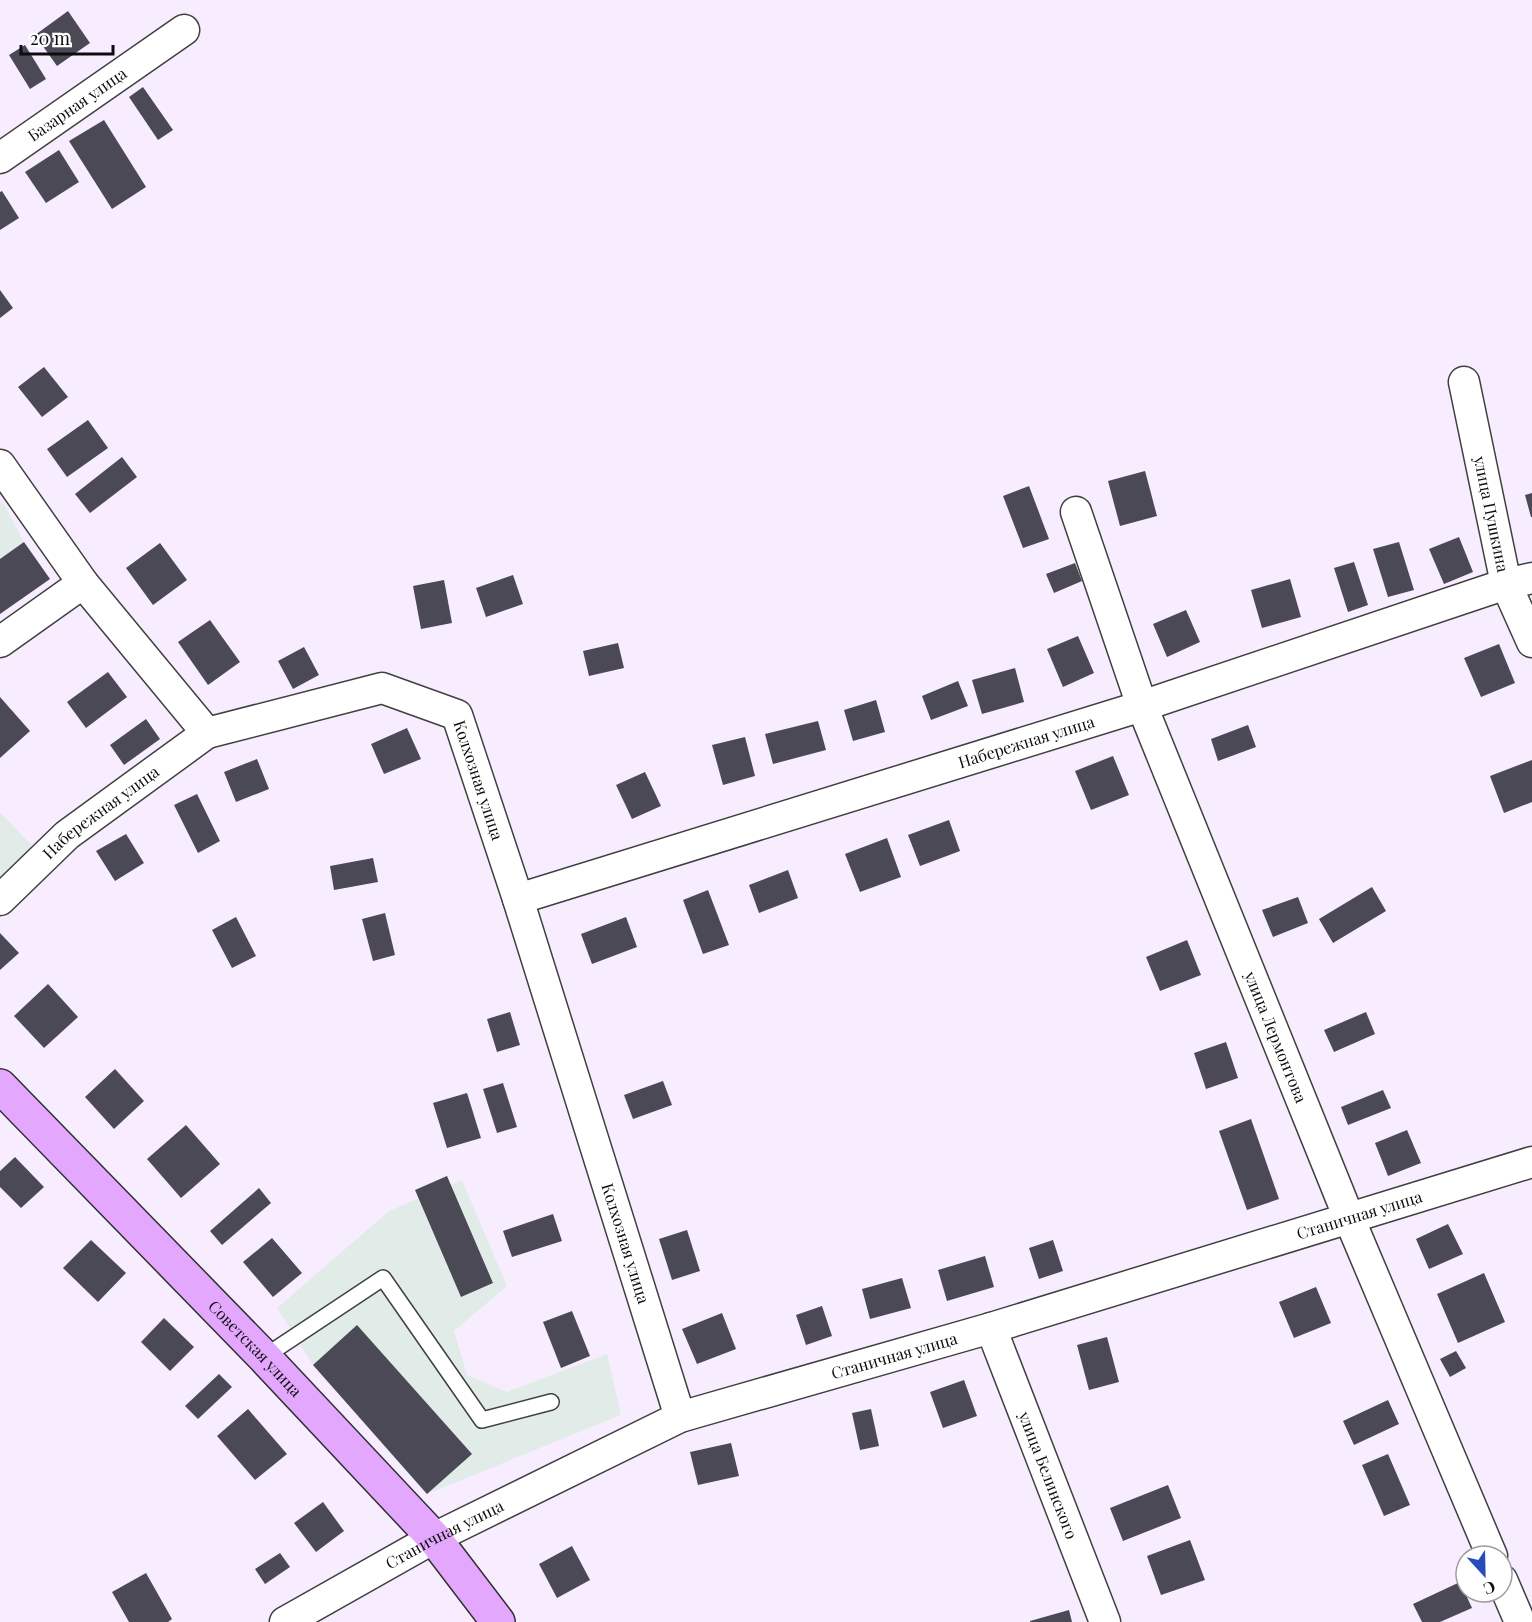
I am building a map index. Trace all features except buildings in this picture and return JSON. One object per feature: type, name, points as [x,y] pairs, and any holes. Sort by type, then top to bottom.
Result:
[{"type":"street","name":"Базарная улица","points":[[0,158],[184,30]]},
{"type":"street","name":"улица Пушкина","points":[[1464,382],[1519,581],[1532,642]]},
{"type":"street","points":[[0,465],[83,582],[207,734]]},
{"type":"street","name":"улица Лермонтова","points":[[1076,512],[1142,706],[1349,1218],[1487,1544]]},
{"type":"street","name":"Набережная улица","points":[[518,899],[1142,706],[1519,581]]},
{"type":"street","points":[[0,642],[83,582]]},
{"type":"street","name":"Колхозная улица","points":[[207,734],[382,688],[457,715],[518,899],[680,1417]]},
{"type":"street","name":"Набережная улица","points":[[0,900],[67,835],[207,734]]},
{"type":"street","name":"Советская улица","points":[[0,1086],[264,1357],[434,1538],[498,1622]]},
{"type":"street","name":"Станичная улица","points":[[285,1622],[434,1538],[680,1417],[991,1328],[1532,1162]]},
{"type":"street","name":"улица Белинского","points":[[991,1328],[1105,1622]]},
{"type":"street","points":[[1512,1604],[1520,1622]]},
{"type":"lane","points":[[264,1357],[383,1278],[482,1420],[550,1402]]},
{"type":"shaded area","points":[[0,500],[24,542],[50,579],[0,614]]},
{"type":"shaded area","points":[[0,812],[33,847],[0,881]]},
{"type":"shaded area","points":[[462,1180],[507,1286],[454,1331],[467,1375],[507,1392],[607,1354],[621,1415],[427,1494],[313,1365],[277,1308],[389,1211]]}]
